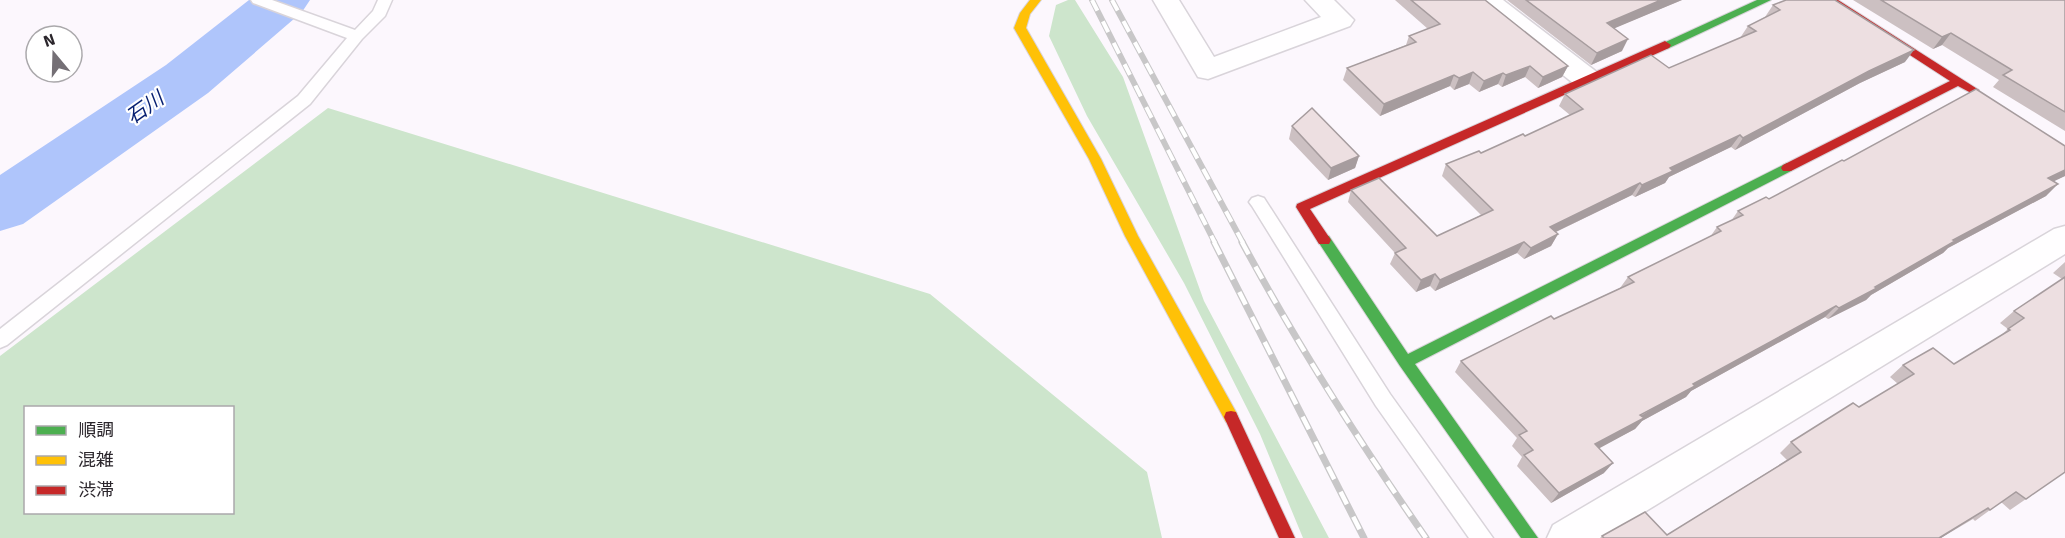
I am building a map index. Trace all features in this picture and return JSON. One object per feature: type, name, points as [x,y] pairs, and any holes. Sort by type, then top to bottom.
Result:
[{"type":"street","points":[[1036,0],[1025,13],[1020,28],[1095,159],[1132,236],[1230,414],[1287,538]]},
{"type":"street","points":[[1166,0],[1208,69],[1340,20],[1318,0]]},
{"type":"street","points":[[1486,0],[1588,80]]},
{"type":"street","points":[[1530,538],[1405,362],[1302,207],[1766,0]]},
{"type":"street","points":[[1830,0],[1988,99]]},
{"type":"street","points":[[1405,362],[1959,81]]},
{"type":"street","points":[[1567,538],[2065,238]]},
{"type":"lane","points":[[258,0],[357,36]]},
{"type":"lane","points":[[0,340],[304,100],[357,36],[380,14],[385,0]]},
{"type":"lane","points":[[1258,202],[1383,400],[1482,538]]},
{"type":"green space","points":[[1075,0],[1123,77],[1204,301],[1329,538],[1303,538],[1260,434],[1184,283],[1087,116],[1049,36],[1056,5]]},
{"type":"green space","points":[[328,108],[930,294],[1147,472],[1162,538],[0,538],[0,356]]},
{"type":"building","points":[[1411,0],[1485,0],[1568,66],[1543,77],[1530,66],[1484,81],[1473,72],[1459,78],[1454,75],[1384,104],[1347,68],[1416,42],[1409,36],[1440,24]]},
{"type":"building","points":[[1526,0],[1661,0],[1607,23],[1628,39],[1597,53]]},
{"type":"building","points":[[1786,0],[1835,0],[1914,50],[1869,71],[1743,138],[1740,135],[1670,168],[1673,171],[1642,185],[1640,183],[1550,227],[1558,234],[1531,248],[1524,242],[1440,280],[1435,274],[1421,280],[1395,253],[1406,248],[1351,190],[1379,178],[1437,236],[1493,210],[1446,164],[1479,151],[1481,153],[1523,134],[1525,136],[1583,109],[1565,94],[1651,55],[1669,68],[1756,31],[1748,26],[1780,10],[1773,5]]},
{"type":"building","points":[[1881,0],[2065,0],[2065,112],[2003,75],[2012,70],[1951,33],[1942,37]]},
{"type":"building","points":[[1976,89],[2065,146],[2065,170],[2048,178],[2058,184],[1953,240],[1955,241],[1875,287],[1877,288],[1839,308],[1836,306],[1640,415],[1644,418],[1595,444],[1613,463],[1559,493],[1524,455],[1533,450],[1519,435],[1527,431],[1461,361],[1551,316],[1554,319],[1634,282],[1628,277],[1721,231],[1717,227],[1743,215],[1738,211],[1766,197],[1769,199],[1844,161]]},
{"type":"building","points":[[1312,108],[1359,156],[1331,168],[1292,126]]},
{"type":"building","points":[[2065,277],[2065,472],[2026,499],[2016,492],[1990,510],[1988,508],[1939,538],[1604,538],[1602,536],[1645,512],[1667,535],[1801,452],[1791,442],[1853,403],[1859,407],[1914,374],[1903,365],[1933,348],[1954,364],[2010,330],[2008,329],[2024,318],[2014,311]]},
{"type":"waterway","name":"石川","points":[[0,207],[187,79],[283,0]]},
{"type":"railway","points":[[1092,0],[1215,243]]},
{"type":"railway","points":[[1112,0],[1243,243]]},
{"type":"railway","points":[[1214,242],[1364,538]]},
{"type":"railway","points":[[1242,242],[1330,393],[1426,538]]},
{"type":"traffic: fast","points":[[1665,45],[1766,0]]},
{"type":"traffic: fast","points":[[1405,362],[1787,168]]},
{"type":"traffic: fast","points":[[1324,240],[1405,362],[1530,538]]},
{"type":"traffic: slow","points":[[1036,0],[1025,13],[1020,28],[1095,159],[1132,236],[1231,417]]},
{"type":"traffic: jam","points":[[1830,0],[1973,90]]},
{"type":"traffic: jam","points":[[1324,240],[1302,207],[1665,45]]},
{"type":"traffic: jam","points":[[1787,168],[1959,81]]},
{"type":"traffic: jam","points":[[1231,417],[1287,538]]}]
